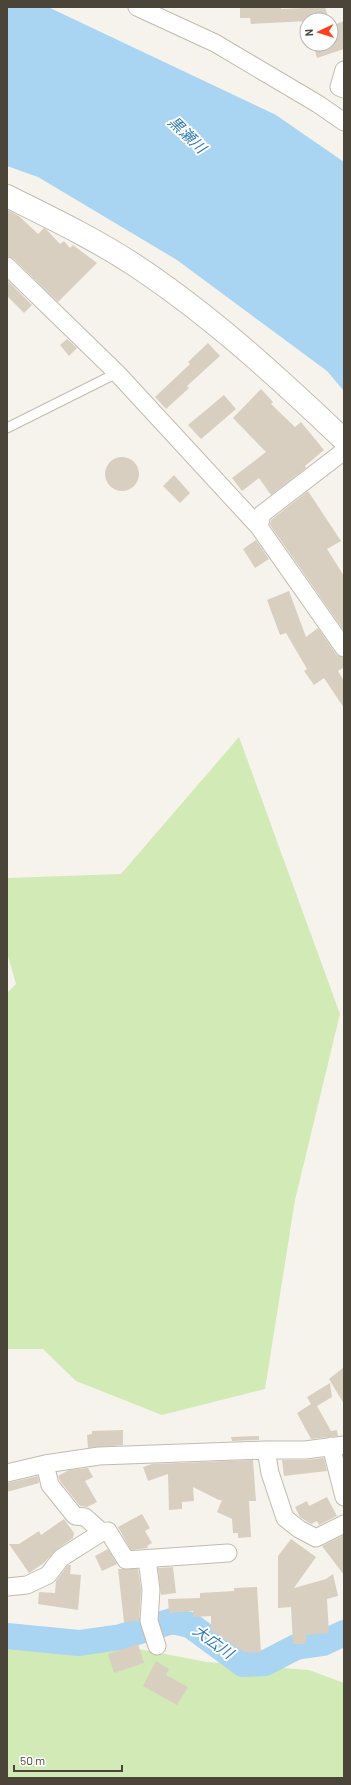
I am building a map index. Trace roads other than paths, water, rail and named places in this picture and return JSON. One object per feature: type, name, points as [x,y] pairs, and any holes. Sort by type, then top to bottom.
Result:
[{"type":"street","points":[[137,7],[215,43],[318,104],[344,122]]},
{"type":"street","points":[[344,70],[339,87],[344,89]]},
{"type":"street","points":[[7,196],[80,233],[138,268],[216,326],[282,381],[344,440]]},
{"type":"street","points":[[7,266],[117,373],[260,527],[344,648]]},
{"type":"street","points":[[260,527],[262,514],[344,451]]},
{"type":"street","points":[[7,1473],[45,1464],[99,1456],[305,1450],[338,1446],[344,1497]]},
{"type":"street","points":[[266,1450],[270,1472],[284,1518],[299,1530],[316,1538],[344,1524]]},
{"type":"street","points":[[45,1464],[50,1485],[75,1516],[85,1517],[102,1532]]},
{"type":"street","points":[[7,1587],[27,1585],[48,1575],[61,1558],[102,1532],[108,1531],[126,1560],[147,1560],[228,1553]]},
{"type":"street","points":[[147,1560],[151,1590],[149,1621],[157,1646]]},
{"type":"lane","points":[[7,428],[117,373]]},
{"type":"water","name":"黒瀬川","points":[[7,7],[48,7],[276,115],[344,162],[344,391],[327,371],[177,260],[38,177],[7,166]]},
{"type":"waterway","name":"大広川","points":[[7,1636],[79,1643],[121,1637],[172,1621],[190,1625],[243,1664],[265,1663],[296,1647],[323,1643],[344,1633]]}]
